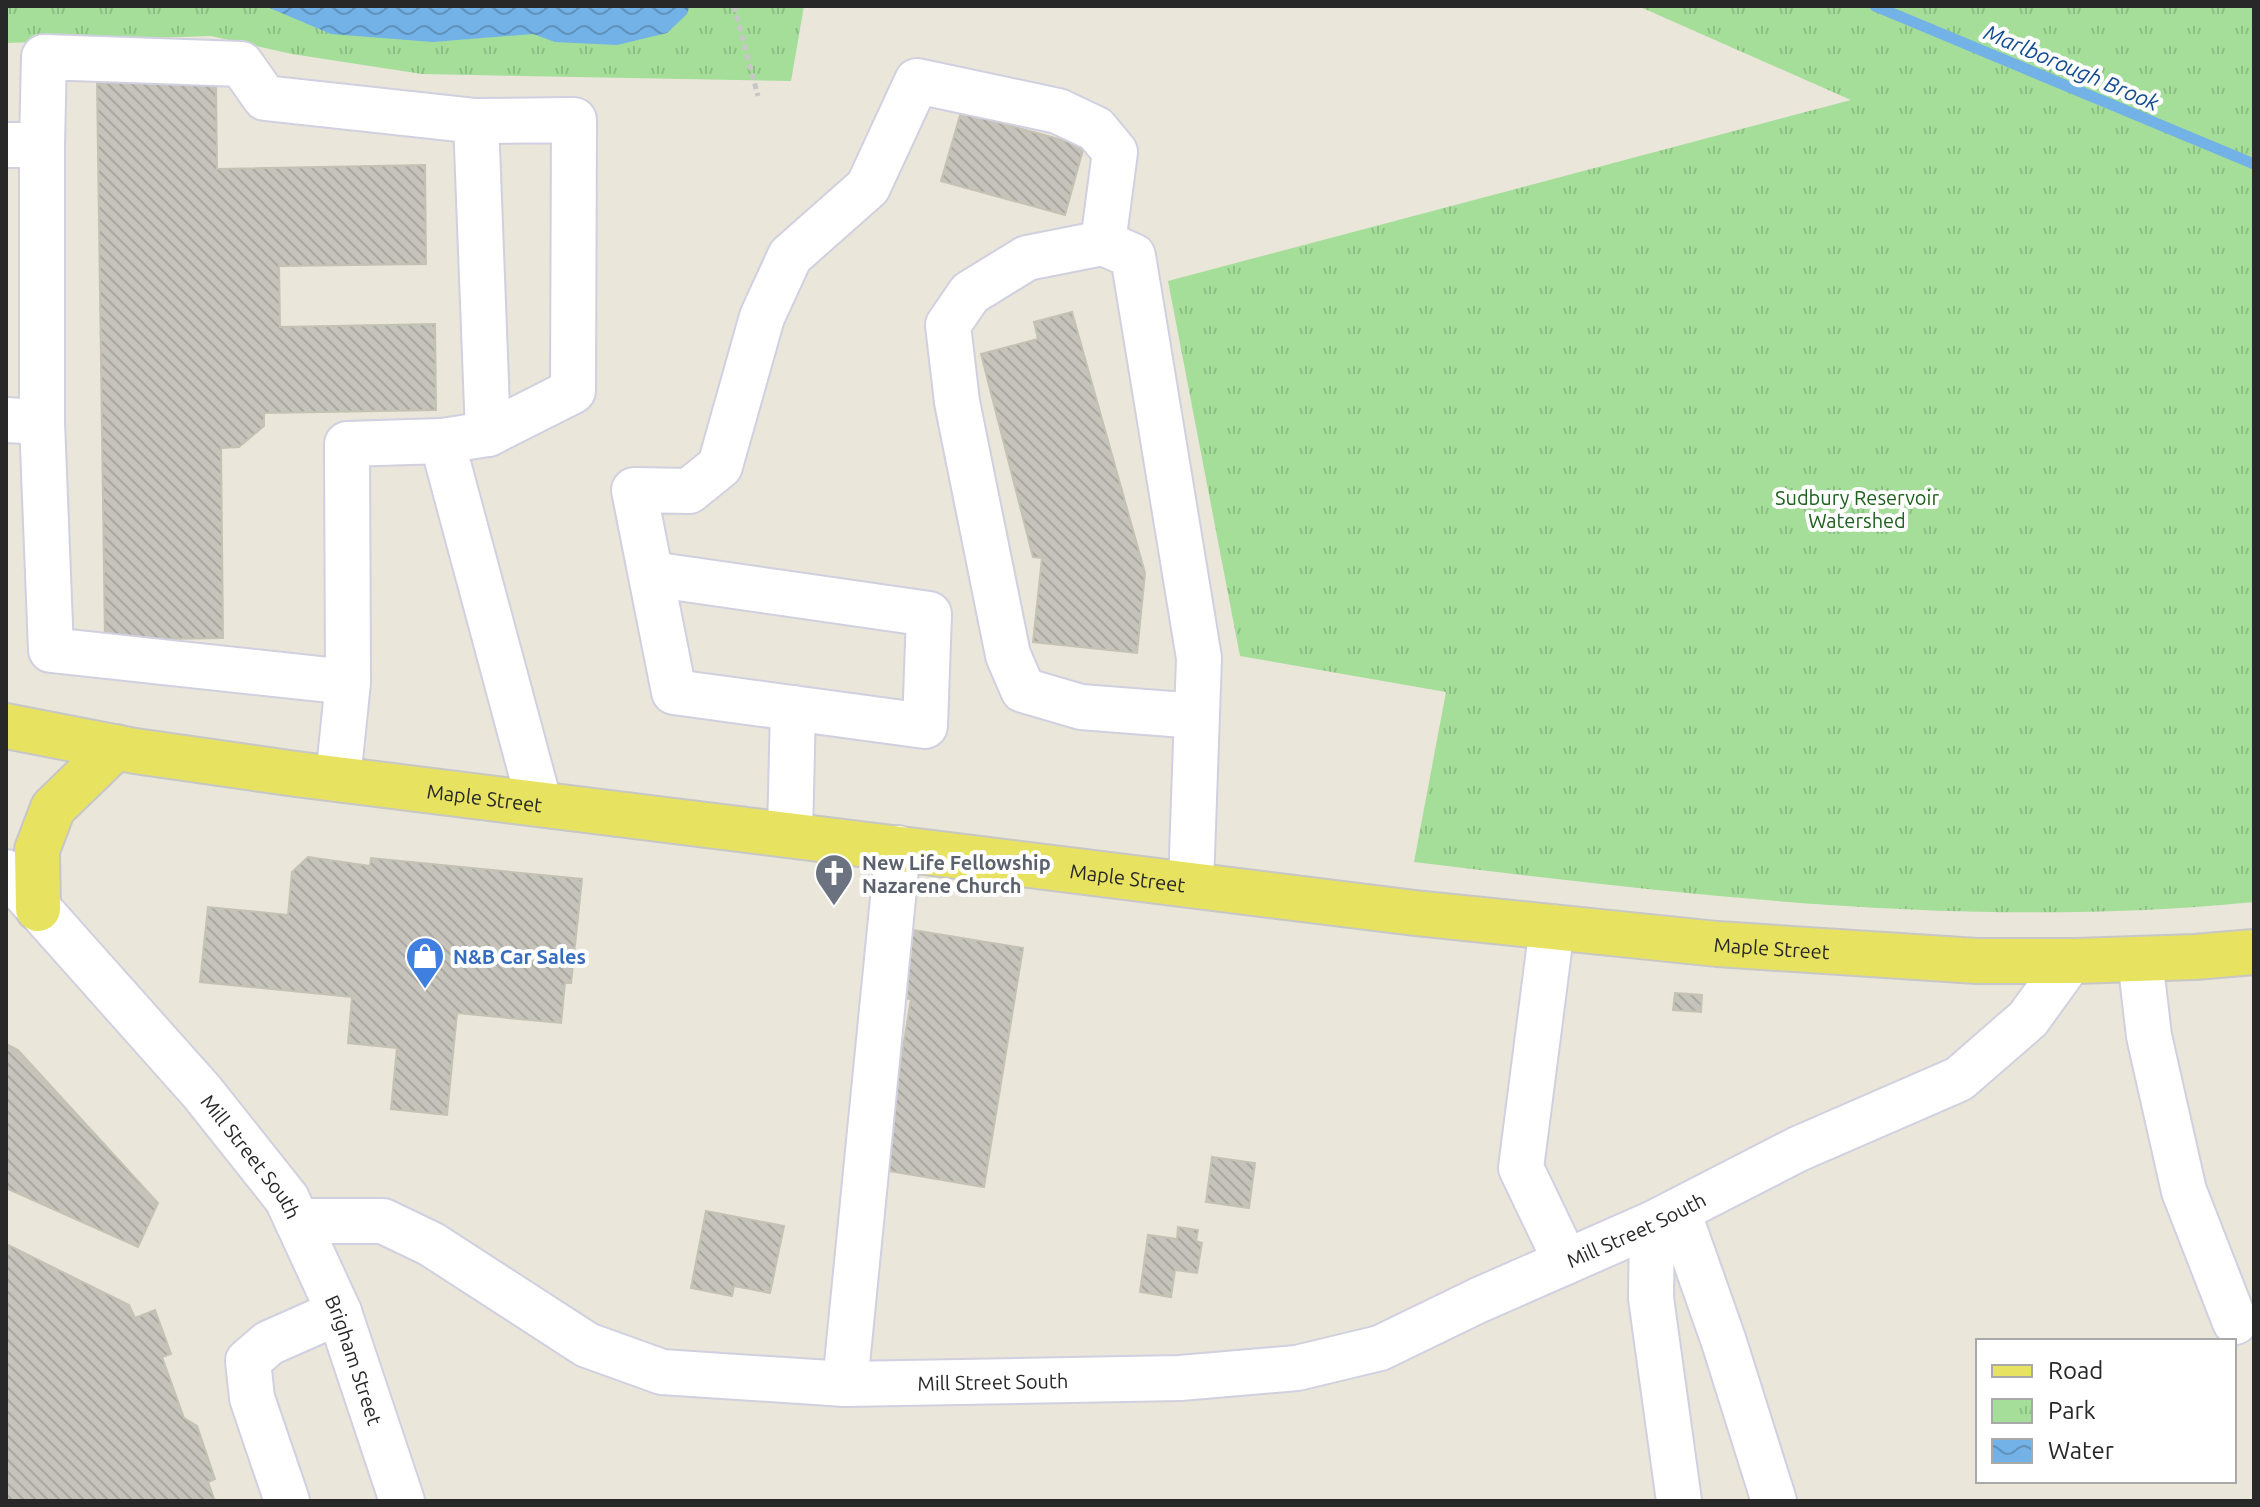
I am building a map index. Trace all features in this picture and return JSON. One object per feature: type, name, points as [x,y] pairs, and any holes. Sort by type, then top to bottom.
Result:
[{"type":"main road","name":"Maple Street","points":[[6,726],[116,747],[338,779],[1191,885],[1717,944],[1977,961],[2140,959],[2254,952]]},
{"type":"main road","points":[[38,909],[37,850],[53,808],[116,747]]},
{"type":"street","points":[[338,779],[348,682],[347,444],[442,441],[488,434],[573,391],[574,120],[476,121],[265,98],[241,64],[44,57],[24,145],[24,421],[51,650],[348,682]]},
{"type":"street","points":[[651,574],[929,614],[925,726],[674,692],[634,490],[689,491],[720,466],[762,317],[790,256],[868,187],[917,81],[1058,111],[1096,129],[1115,152],[1103,243]]},
{"type":"street","points":[[476,121],[488,434]]},
{"type":"street","points":[[1191,885],[1197,716],[1199,658],[1133,256],[1103,243],[1027,258],[970,293],[948,325],[957,402],[1008,655],[1023,690],[1081,707],[1197,716]]},
{"type":"street","points":[[442,441],[539,802]]},
{"type":"street","points":[[790,835],[793,708]]},
{"type":"street","points":[[845,1384],[898,848]]},
{"type":"street","name":"Mill Street South","points":[[6,872],[202,1092],[287,1199],[297,1221],[383,1221],[431,1244],[587,1345],[662,1372],[845,1384],[1180,1378],[1297,1368],[1380,1348],[1665,1217],[1798,1149],[1959,1079],[2028,1019],[2070,961]]},
{"type":"street","points":[[1552,927],[1521,1168],[1566,1262]]},
{"type":"street","points":[[2140,959],[2149,1036],[2184,1191],[2235,1322]]},
{"type":"street","points":[[1665,1217],[1651,1298],[1679,1501]]},
{"type":"street","points":[[1665,1217],[1724,1342],[1774,1501]]},
{"type":"street","name":"Brigham Street","points":[[297,1221],[339,1312],[402,1501]]},
{"type":"street","points":[[287,1501],[252,1398],[248,1361],[269,1343],[339,1312]]},
{"type":"path","points":[[734,6],[758,96]]},
{"type":"green space","points":[[6,6],[804,6],[791,81],[422,74],[292,54],[211,36],[6,43]]},
{"type":"green space","name":"Sudbury Reservoir Watershed","points":[[1638,6],[2254,6],[2254,902],[2149,910],[1938,911],[1728,897],[1414,862],[1446,692],[1240,656],[1168,281],[1851,100]]},
{"type":"water","points":[[265,6],[690,6],[686,15],[667,33],[617,45],[555,42],[533,34],[433,42],[331,34]]},
{"type":"building","points":[[216,81],[217,169],[425,165],[426,264],[279,266],[280,327],[435,324],[436,410],[264,413],[264,426],[239,447],[221,448],[223,638],[105,640],[97,83]]},
{"type":"building","points":[[961,112],[1084,146],[1065,215],[941,181]]},
{"type":"building","points":[[1072,312],[1145,573],[1137,653],[1033,642],[1042,558],[1033,557],[981,354],[1038,339],[1034,322]]},
{"type":"building","name":"N&B Car Sales","points":[[308,857],[370,866],[371,858],[582,879],[571,983],[565,983],[561,1023],[457,1013],[447,1115],[391,1109],[397,1048],[348,1043],[352,997],[200,982],[208,907],[288,915],[292,872]]},
{"type":"building","points":[[913,930],[1023,948],[984,1187],[883,1170],[911,999],[902,998]]},
{"type":"building","points":[[1675,993],[1702,995],[1701,1012],[1673,1010]]},
{"type":"building","points":[[6,1044],[18,1050],[158,1203],[138,1247],[6,1188]]},
{"type":"building","points":[[1212,1157],[1255,1163],[1249,1208],[1206,1202]]},
{"type":"building","points":[[706,1211],[784,1226],[770,1293],[734,1286],[732,1296],[691,1288]]},
{"type":"building","points":[[1178,1227],[1198,1230],[1196,1241],[1202,1243],[1197,1273],[1175,1270],[1171,1297],[1140,1292],[1148,1235],[1177,1239]]},
{"type":"building","points":[[6,1244],[129,1305],[135,1318],[155,1310],[171,1354],[162,1357],[184,1418],[197,1426],[215,1479],[208,1482],[215,1501],[6,1501]]},
{"type":"waterway","name":"Marlborough Brook","points":[[1875,6],[2254,164]]},
{"type":"place","name":"New Life Fellowship Nazarene Church","points":[[834,907]]},
{"type":"place","name":"N&B Car Sales","points":[[425,990]]}]
